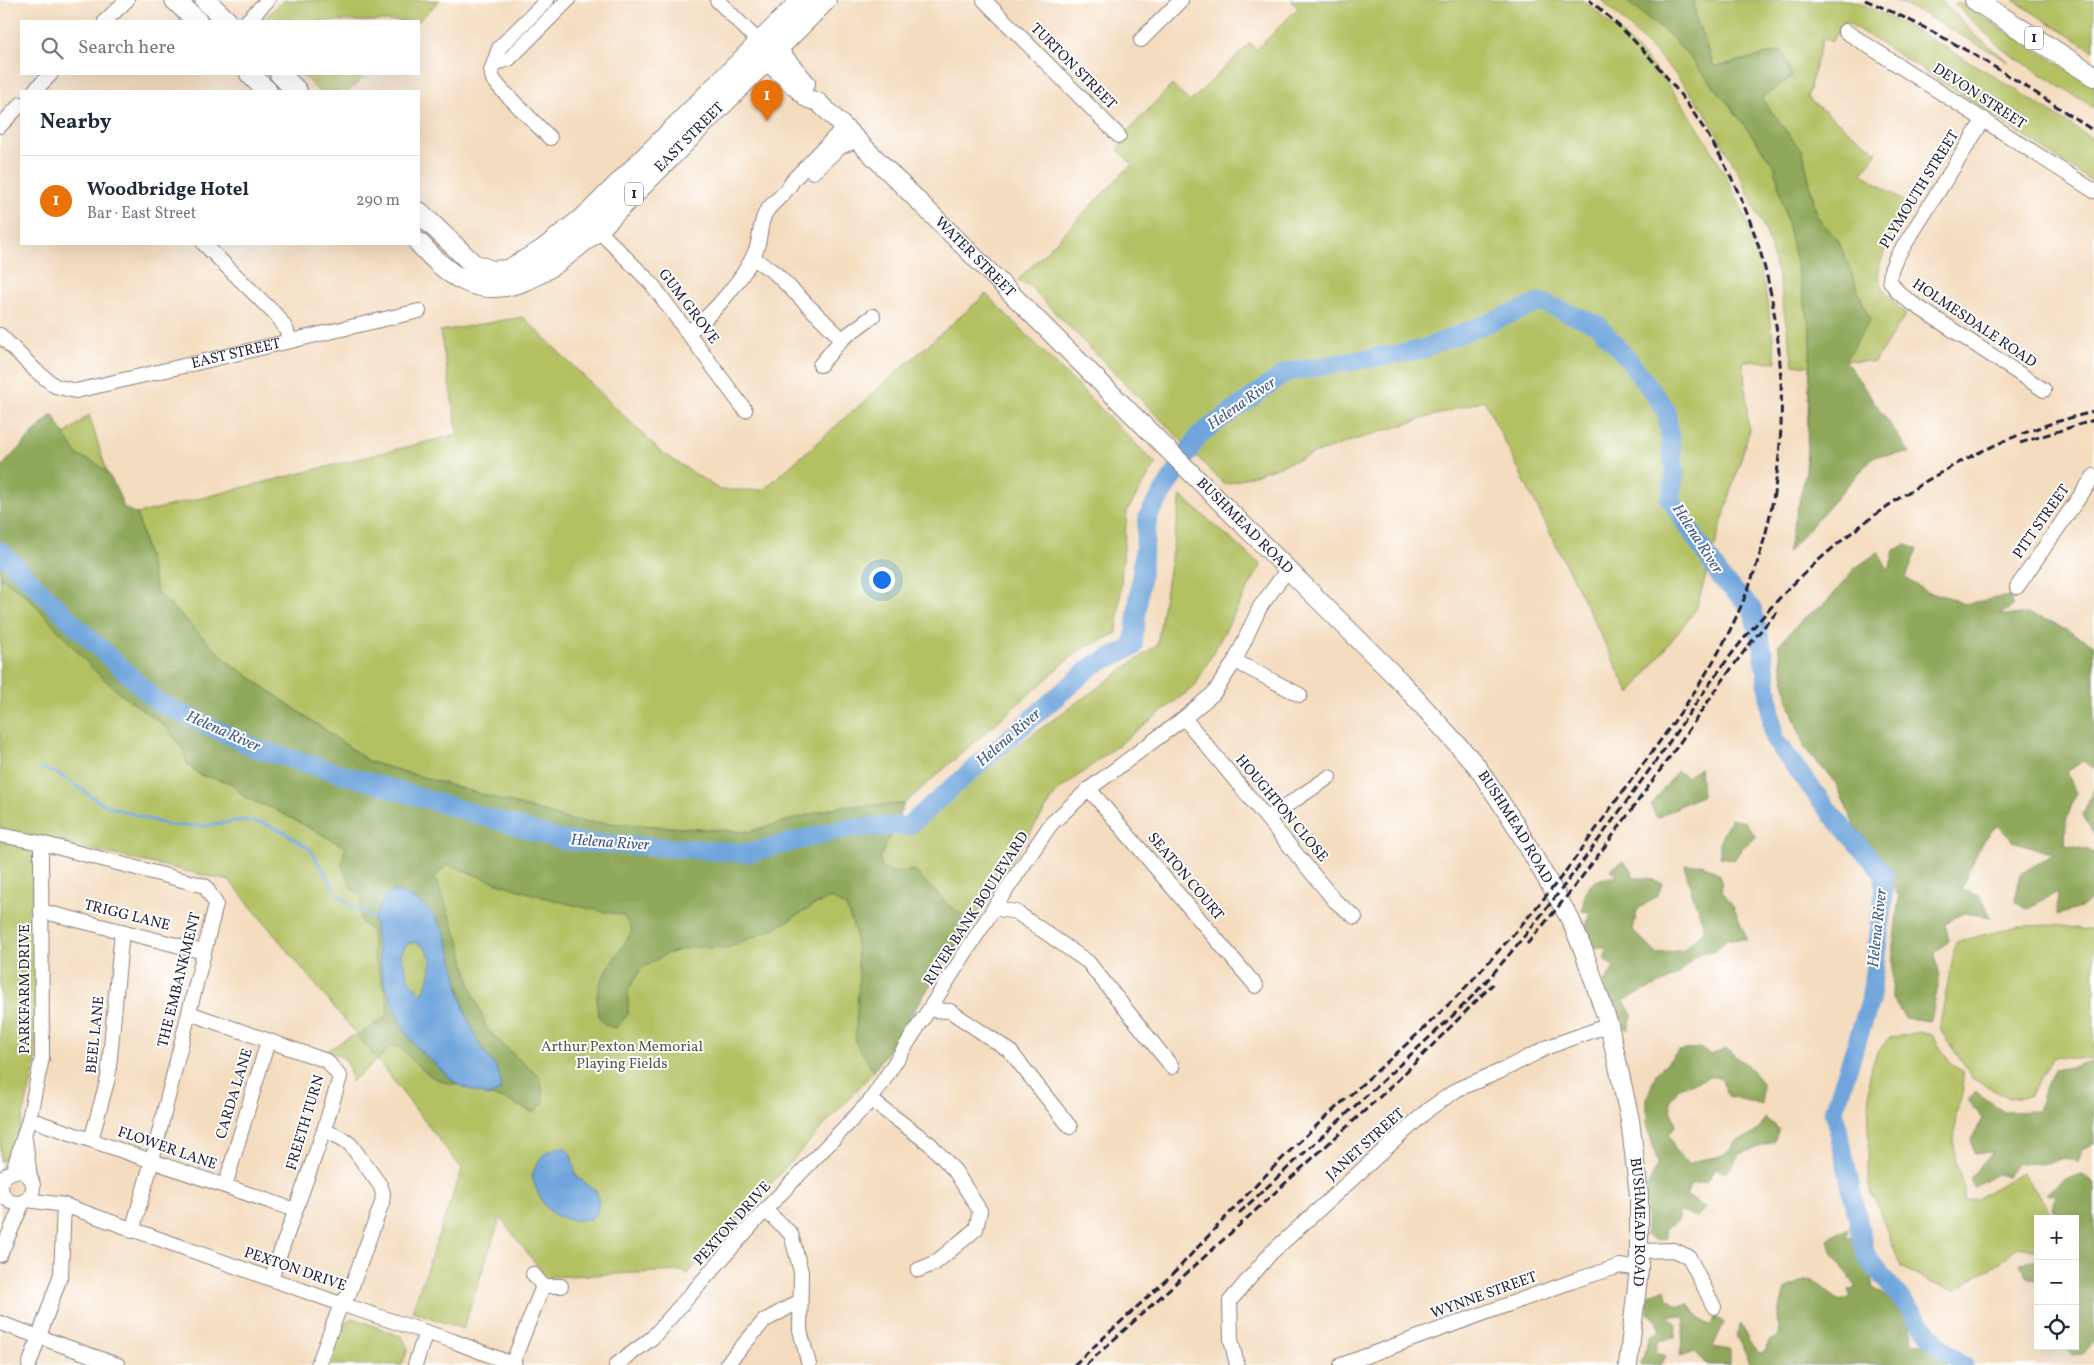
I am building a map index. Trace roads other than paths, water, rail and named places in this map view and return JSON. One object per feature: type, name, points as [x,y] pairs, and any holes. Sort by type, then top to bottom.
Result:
[{"type":"highway","points":[[176,0],[196,20]]},
{"type":"highway","points":[[205,0],[226,20]]},
{"type":"highway","name":"EAST STREET","points":[[420,245],[440,264],[464,281],[482,287],[500,288],[517,284],[538,273],[569,253],[598,230],[768,51],[802,0]]},
{"type":"highway","name":"EAST STREET","points":[[420,213],[464,257],[483,268],[500,272],[508,270],[541,251],[588,213],[826,0]]},
{"type":"highway","name":"1","points":[[1975,0],[2094,76]]},
{"type":"highway","points":[[251,75],[266,90]]},
{"type":"highway","points":[[281,75],[297,90]]},
{"type":"main road","name":"WATER STREET","points":[[768,51],[814,93],[818,102],[1132,414]]},
{"type":"main road","name":"BUSHMEAD ROAD","points":[[1132,414],[1400,681],[1476,765],[1513,821],[1570,919],[1584,952],[1609,1025],[1630,1120],[1639,1195],[1640,1251],[1628,1365]]},
{"type":"street","points":[[106,20],[127,0]]},
{"type":"street","points":[[248,20],[268,0]]},
{"type":"street","points":[[547,0],[499,48],[491,71],[493,79],[550,138]]},
{"type":"street","points":[[495,63],[509,59],[568,0]]},
{"type":"street","points":[[717,0],[768,51]]},
{"type":"street","name":"TURTON STREET","points":[[984,0],[1119,136]]},
{"type":"street","points":[[1141,40],[1181,0]]},
{"type":"street","name":"DEVON STREET","points":[[1845,31],[2094,191]]},
{"type":"street","points":[[0,126],[20,105]]},
{"type":"street","name":"PLYMOUTH STREET","points":[[1890,281],[1891,270],[1895,260],[1984,119]]},
{"type":"street","points":[[687,333],[719,305],[753,258],[766,212],[789,189],[793,180],[844,126]]},
{"type":"street","points":[[789,189],[800,185],[840,147],[858,140]]},
{"type":"street","name":"GUM GROVE","points":[[598,230],[651,284],[744,410]]},
{"type":"street","points":[[205,245],[279,318],[286,329],[290,342]]},
{"type":"street","points":[[753,258],[775,273],[842,339]]},
{"type":"street","name":"HOLMESDALE ROAD","points":[[1890,281],[1898,292],[1909,301],[2044,390]]},
{"type":"street","name":"EAST STREET","points":[[0,335],[35,370],[55,386],[76,391],[419,311]]},
{"type":"street","points":[[820,365],[842,339],[872,316]]},
{"type":"street","name":"PITT STREET","points":[[2017,587],[2094,476]]},
{"type":"street","name":"RIVER BANK BOULEVARD","points":[[871,1100],[994,908],[1052,824],[1089,788],[1184,718],[1214,693],[1235,661],[1260,607],[1288,569]]},
{"type":"street","points":[[1235,661],[1300,696]]},
{"type":"street","name":"HOUGHTON CLOSE","points":[[1184,718],[1335,900],[1355,917]]},
{"type":"street","points":[[1268,818],[1329,777]]},
{"type":"street","name":"SEATON COURT","points":[[1089,788],[1256,986]]},
{"type":"street","name":"THE EMBANKMENT","points":[[0,835],[41,843],[205,886],[216,904],[152,1161],[132,1231]]},
{"type":"street","name":"PARKFARM DRIVE","points":[[9,1234],[2,1192],[4,1178],[29,1119],[42,1058],[41,843]]},
{"type":"street","points":[[994,908],[1016,912],[1088,962],[1172,1067]]},
{"type":"street","name":"TRIGG LANE","points":[[41,911],[204,952]]},
{"type":"street","name":"BEEL LANE","points":[[91,1140],[108,1078],[122,931]]},
{"type":"street","points":[[930,1010],[950,1011],[1010,1051],[1070,1128]]},
{"type":"street","name":"FREETH TURN","points":[[188,1013],[327,1061],[340,1077],[324,1130],[271,1279]]},
{"type":"street","name":"JANET STREET","points":[[1237,1365],[1231,1339],[1230,1301],[1285,1240],[1429,1110],[1458,1089],[1548,1047],[1609,1025]]},
{"type":"street","name":"CARDA LANE","points":[[225,1186],[268,1040]]},
{"type":"street","points":[[871,1100],[930,1144],[955,1171],[980,1211],[976,1229],[935,1264],[918,1270]]},
{"type":"street","name":"PEXTON DRIVE","points":[[616,1365],[652,1338],[765,1210],[871,1100]]},
{"type":"street","name":"FLOWER LANE","points":[[29,1119],[295,1210]]},
{"type":"street","points":[[318,1365],[340,1304],[349,1294],[382,1203],[383,1193],[380,1185],[350,1144],[324,1130]]},
{"type":"street","name":"PARKFARM DRIVE","points":[[0,1255],[25,1201],[32,1194],[24,1133]]},
{"type":"street","points":[[7,1172],[20,1171],[31,1180]]},
{"type":"street","name":"PEXTON DRIVE","points":[[31,1180],[64,1205]]},
{"type":"street","points":[[2,1192],[16,1203],[25,1201]]},
{"type":"street","name":"PEXTON DRIVE","points":[[25,1201],[64,1205],[132,1231],[426,1332],[513,1364]]},
{"type":"street","points":[[29,1365],[61,1274],[64,1205]]},
{"type":"street","points":[[765,1210],[791,1234],[801,1272],[800,1330],[809,1365]]},
{"type":"street","points":[[1640,1251],[1674,1250],[1689,1257],[1714,1307]]},
{"type":"street","name":"WYNNE STREET","points":[[1341,1365],[1576,1280],[1620,1266],[1639,1269]]},
{"type":"street","points":[[533,1274],[543,1286]]},
{"type":"street","points":[[543,1286],[561,1286]]},
{"type":"street","points":[[513,1364],[543,1286]]},
{"type":"street","points":[[726,1365],[764,1321],[800,1301]]},
{"type":"street","points":[[0,1323],[118,1365]]},
{"type":"street","points":[[415,1365],[426,1332]]},
{"type":"water","points":[[395,891],[414,898],[429,910],[438,921],[449,944],[463,1007],[479,1044],[498,1072],[501,1084],[500,1091],[488,1096],[458,1085],[418,1049],[399,1021],[383,978],[374,918],[386,895]],"holes":[[[414,942],[422,946],[430,957],[431,965],[428,980],[422,994],[409,980],[401,954],[406,945]]]},
{"type":"water","points":[[564,1147],[571,1154],[576,1176],[597,1192],[598,1210],[588,1219],[567,1219],[550,1211],[541,1199],[532,1176],[537,1164],[546,1152]]},
{"type":"waterway","name":"Helena River","points":[[0,551],[72,622],[158,702],[258,749],[566,841],[748,853],[848,828],[908,826],[1092,666],[1133,647],[1148,516],[1199,435],[1287,372],[1420,350],[1541,302],[1598,325],[1628,359],[1666,410],[1675,473],[1670,499],[1722,579],[1752,608],[1763,651],[1774,739],[1832,815],[1884,874],[1883,902],[1870,1002],[1834,1111],[1866,1256],[1941,1348],[1964,1365]]},
{"type":"waterway","points":[[41,768],[60,775],[103,804],[169,825],[203,826],[243,820],[263,823],[284,832],[310,849],[337,893],[350,905],[374,918]]},
{"type":"railway","points":[[1172,1275],[1296,1145],[1462,991],[1550,891],[1695,691],[1731,628],[1748,589],[1771,509],[1778,467],[1781,426],[1778,342],[1772,300],[1762,256],[1747,214],[1729,173],[1707,134],[1682,97],[1654,62],[1623,30],[1589,0]]},
{"type":"railway","points":[[1865,0],[1954,43],[2011,77],[2094,131]]},
{"type":"railway","points":[[1239,1213],[1446,1022],[1484,984],[1540,917],[1582,862],[1733,652],[1792,586],[1828,552],[1868,520],[1911,491],[1955,465],[2001,443],[2047,425],[2094,412]]},
{"type":"railway","points":[[2020,443],[2094,420]]},
{"type":"railway","points":[[1527,944],[1604,848],[1737,660],[1778,611]]},
{"type":"railway","points":[[1086,1365],[1395,1083],[1493,984]]},
{"type":"railway","points":[[1074,1365],[1177,1270]]},
{"type":"place","name":"Woodbridge Hotel","points":[[767,121]]},
{"type":"park label","name":"Arthur Pexton Memorial Playing Fields","points":[[622,1056]]}]
